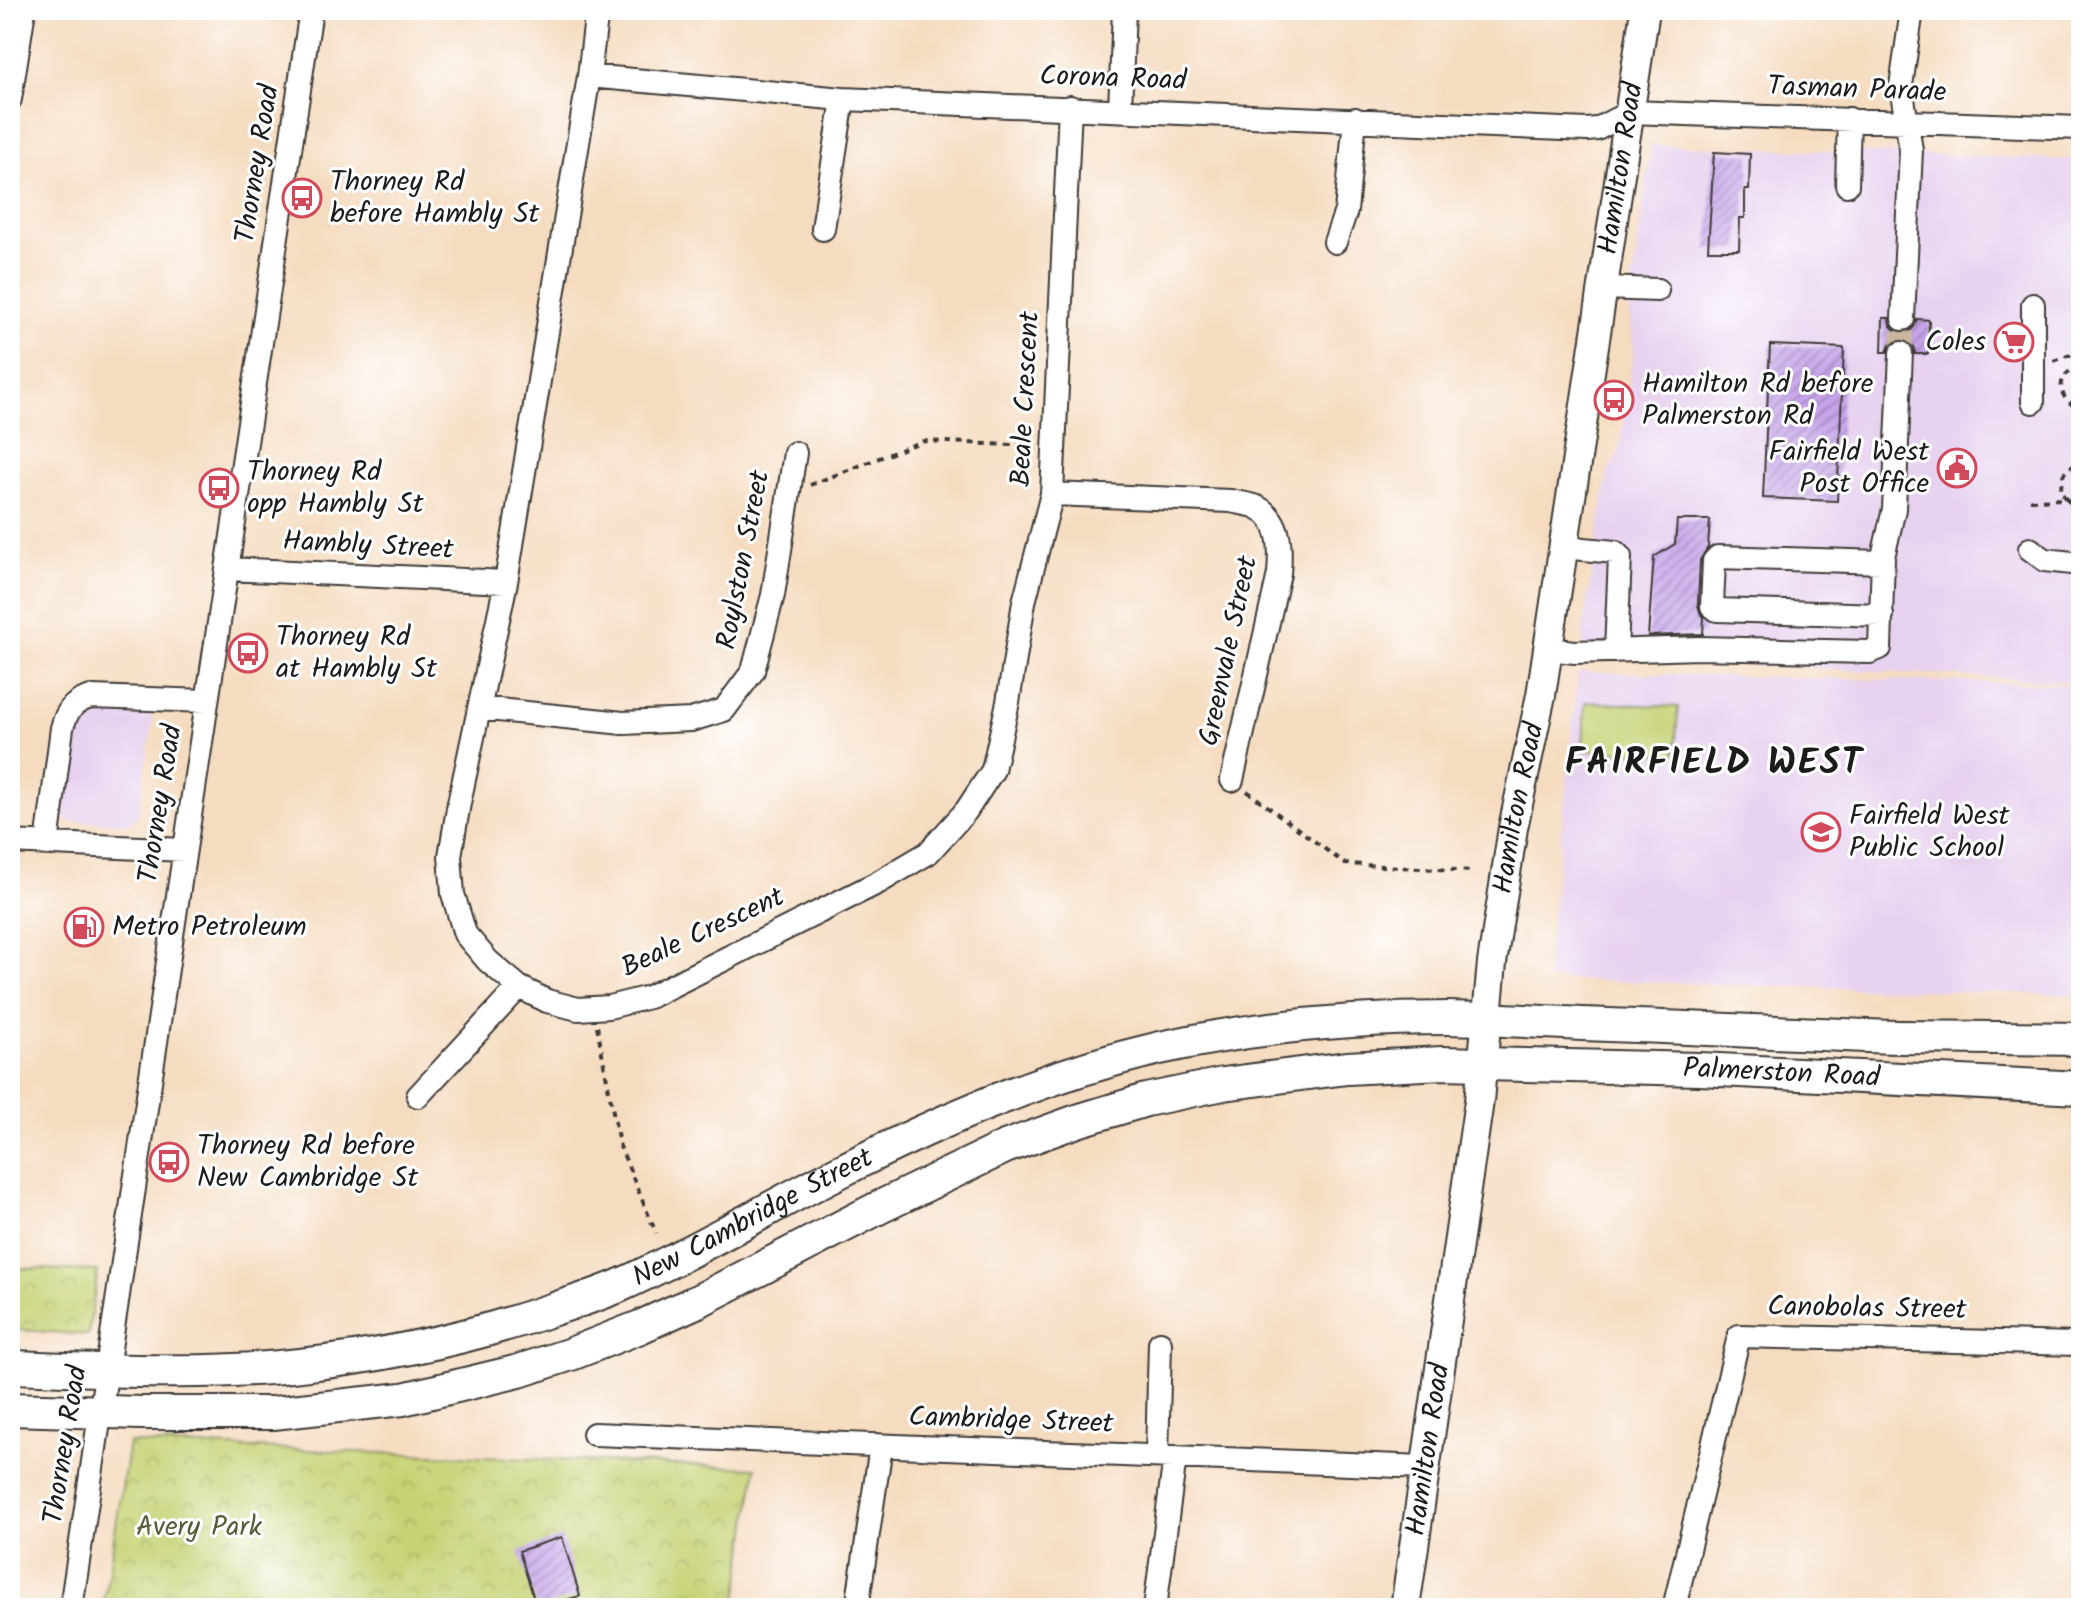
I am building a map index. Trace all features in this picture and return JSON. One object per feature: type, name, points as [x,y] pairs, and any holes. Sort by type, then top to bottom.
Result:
[{"type":"highway","name":"New Cambridge Street","points":[[10,1367],[228,1370],[295,1366],[433,1344],[525,1318],[616,1287],[909,1138],[977,1107],[1078,1071],[1157,1049],[1272,1030],[1384,1019],[1487,1019]]},
{"type":"highway","name":"Palmerston Road","points":[[1487,1019],[1897,1037],[2081,1039]]},
{"type":"highway","name":"Palmerston Road","points":[[1483,1064],[1700,1069],[2081,1088]]},
{"type":"highway","name":"New Cambridge Street","points":[[10,1409],[273,1413],[369,1404],[468,1384],[545,1362],[640,1327],[1005,1147],[1077,1121],[1177,1093],[1270,1078],[1347,1068],[1483,1064]]},
{"type":"main road","name":"Hamilton Road","points":[[1405,1608],[1483,1064],[1492,963],[1513,828],[1541,695],[1645,10]]},
{"type":"street","points":[[10,99],[24,10]]},
{"type":"street","name":"Thorney Road","points":[[71,1608],[311,10]]},
{"type":"street","name":"Beale Crescent","points":[[597,10],[589,76],[506,582],[450,856],[453,894],[465,934],[488,961],[519,987],[547,1001],[578,1009],[609,1007],[649,997],[879,882],[928,853],[966,811],[993,770],[1008,702],[1024,602],[1052,494],[1070,107]]},
{"type":"street","points":[[1120,109],[1124,10]]},
{"type":"street","points":[[1903,319],[1911,150],[1901,86],[1912,10]]},
{"type":"street","name":"Corona Road","points":[[589,76],[843,99],[1587,130],[1597,129],[1630,112]]},
{"type":"street","points":[[823,229],[843,99]]},
{"type":"street","name":"Tasman Parade","points":[[1630,112],[2081,128]]},
{"type":"street","points":[[1335,242],[1346,211],[1355,119]]},
{"type":"street","points":[[1847,185],[1849,119]]},
{"type":"street","points":[[1603,288],[1657,290]]},
{"type":"street","points":[[2033,305],[2033,402]]},
{"type":"street","points":[[1548,649],[1575,652],[1699,648],[1870,652],[1880,648],[1883,562],[1894,509],[1901,353]]},
{"type":"street","name":"Roylston Street","points":[[479,708],[623,723],[691,720],[724,710],[753,671],[773,595],[795,453]]},
{"type":"street","name":"Greenvale Street","points":[[1052,494],[1231,501],[1258,508],[1274,523],[1281,545],[1279,574],[1232,780]]},
{"type":"street","points":[[1563,547],[1615,552],[1620,557],[1616,651]]},
{"type":"street","points":[[2030,549],[2045,560],[2081,564]]},
{"type":"street","points":[[1882,615],[1717,610],[1712,606],[1714,561],[1718,557],[1883,562]]},
{"type":"street","name":"Hambly Street","points":[[227,569],[506,582]]},
{"type":"street","points":[[47,844],[62,728],[65,717],[75,703],[91,697],[207,701]]},
{"type":"street","points":[[10,842],[184,850]]},
{"type":"street","points":[[418,1096],[519,987]]},
{"type":"street","name":"Canobolas Street","points":[[1674,1608],[1739,1336],[2081,1344]]},
{"type":"street","points":[[1155,1608],[1166,1456],[1160,1343]]},
{"type":"street","name":"Cambridge Street","points":[[594,1434],[1425,1467]]},
{"type":"street","points":[[857,1608],[881,1446]]},
{"type":"path","points":[[2034,366],[2070,355],[2081,338]]},
{"type":"path","points":[[2081,367],[2067,374],[2061,390],[2071,406],[2080,408],[2080,464],[2064,471],[2061,493],[2072,504],[2081,505]]},
{"type":"path","points":[[789,493],[923,441],[1055,447]]},
{"type":"path","points":[[2030,500],[2066,499]]},
{"type":"path","points":[[1232,780],[1345,864],[1474,871]]},
{"type":"path","points":[[593,1008],[619,1144],[656,1233]]},
{"type":"shaded area","points":[[1652,145],[2081,160],[2081,682],[1584,656],[1583,628],[1608,471],[1619,454],[1634,350],[1629,305]]},
{"type":"shaded area","name":"Fairfield West Public School","points":[[1578,672],[2081,685],[2081,995],[1546,979]]},
{"type":"shaded area","points":[[95,708],[146,710],[153,719],[138,816],[129,823],[68,821],[62,813],[74,726]]},
{"type":"green space","points":[[1585,702],[1678,707],[1675,755],[1583,750]]},
{"type":"green space","points":[[10,1268],[98,1271],[88,1335],[10,1329]]},
{"type":"green space","name":"Avery Park","points":[[129,1443],[756,1468],[736,1608],[103,1608]]},
{"type":"building","points":[[1714,152],[1750,154],[1749,190],[1745,190],[1745,218],[1740,218],[1739,250],[1708,250]]},
{"type":"building","points":[[1883,318],[1889,318],[1890,325],[1903,333],[1914,327],[1917,319],[1929,320],[1928,354],[1915,354],[1914,347],[1901,339],[1895,340],[1887,352],[1882,352]]},
{"type":"building","points":[[1770,345],[1844,348],[1837,501],[1763,498]]},
{"type":"building","points":[[1677,520],[1710,520],[1708,547],[1700,560],[1698,605],[1704,617],[1703,634],[1648,636],[1654,557],[1675,544]]},
{"type":"building","points":[[562,1537],[580,1596],[537,1608],[519,1551]]},
{"type":"tunnel","points":[[1901,353],[1903,319]]},
{"type":"place","name":"Thorney Rd before Hambly St","points":[[302,198]]},
{"type":"place","name":"Coles","points":[[2014,342]]},
{"type":"place","name":"Hamilton Rd before Palmerston Rd","points":[[1614,400]]},
{"type":"place","name":"Fairfield West Post Office","points":[[1957,468]]},
{"type":"place","name":"Thorney Rd opp Hambly St","points":[[219,488]]},
{"type":"place","name":"Thorney Rd at Hambly St","points":[[248,653]]},
{"type":"place","name":"Fairfield West Public School","points":[[1821,832]]},
{"type":"place","name":"Metro Petroleum","points":[[84,927]]},
{"type":"place","name":"Thorney Rd before New Cambridge St","points":[[169,1162]]},
{"type":"district","name":"FAIRFIELD WEST","points":[[1714,763]]}]
